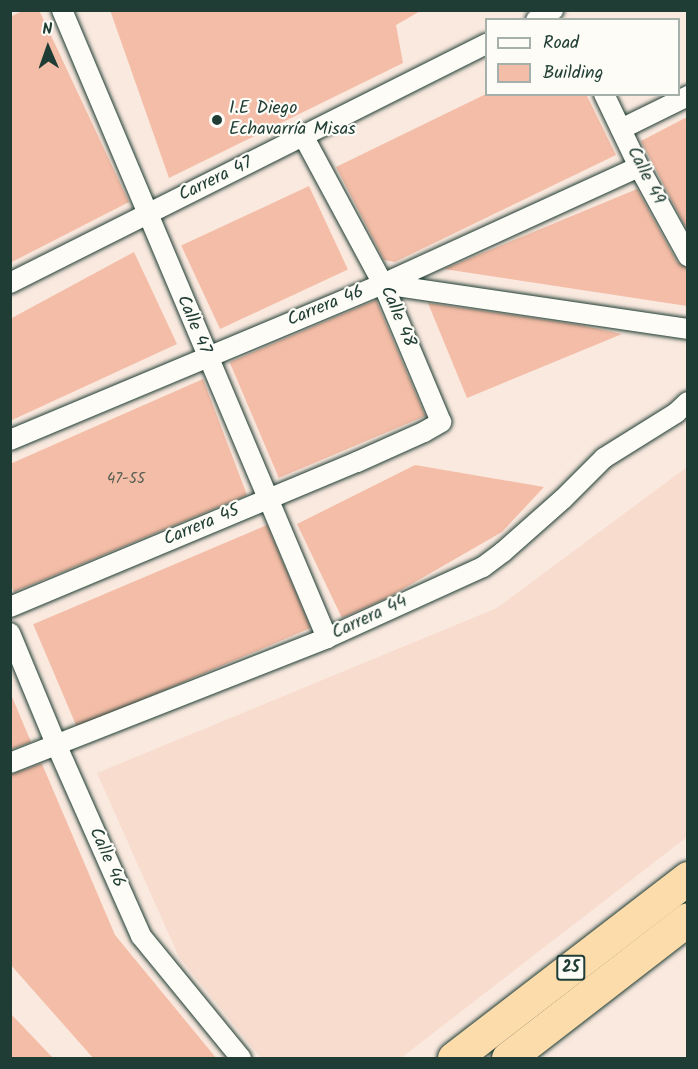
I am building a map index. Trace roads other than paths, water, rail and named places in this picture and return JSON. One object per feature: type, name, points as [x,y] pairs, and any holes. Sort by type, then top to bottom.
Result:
[{"type":"highway","name":"25","points":[[454,1059],[687,878]]},
{"type":"highway","name":"25","points":[[508,1059],[687,919]]},
{"type":"street","name":"Calle 47","points":[[62,10],[206,357],[327,638]]},
{"type":"street","points":[[539,18],[553,10]]},
{"type":"street","name":"Carrera 47","points":[[10,283],[485,46]]},
{"type":"street","name":"Calle 49","points":[[605,96],[639,167],[687,255]]},
{"type":"street","points":[[621,129],[687,96]]},
{"type":"street","name":"Calle 48","points":[[304,137],[383,284],[441,422],[393,446]]},
{"type":"street","name":"Carrera 46","points":[[10,440],[383,284],[639,167]]},
{"type":"street","points":[[383,284],[687,329]]},
{"type":"street","name":"Carrera 44","points":[[10,763],[327,638],[483,567],[563,499],[604,458],[676,413],[687,402]]},
{"type":"street","name":"Carrera 45","points":[[10,607],[393,446]]},
{"type":"street","name":"Calle 46","points":[[10,633],[56,744],[141,936],[241,1059]]},
{"type":"place","name":"I.E Diego Echavarría Misas","points":[[217,120]]}]
